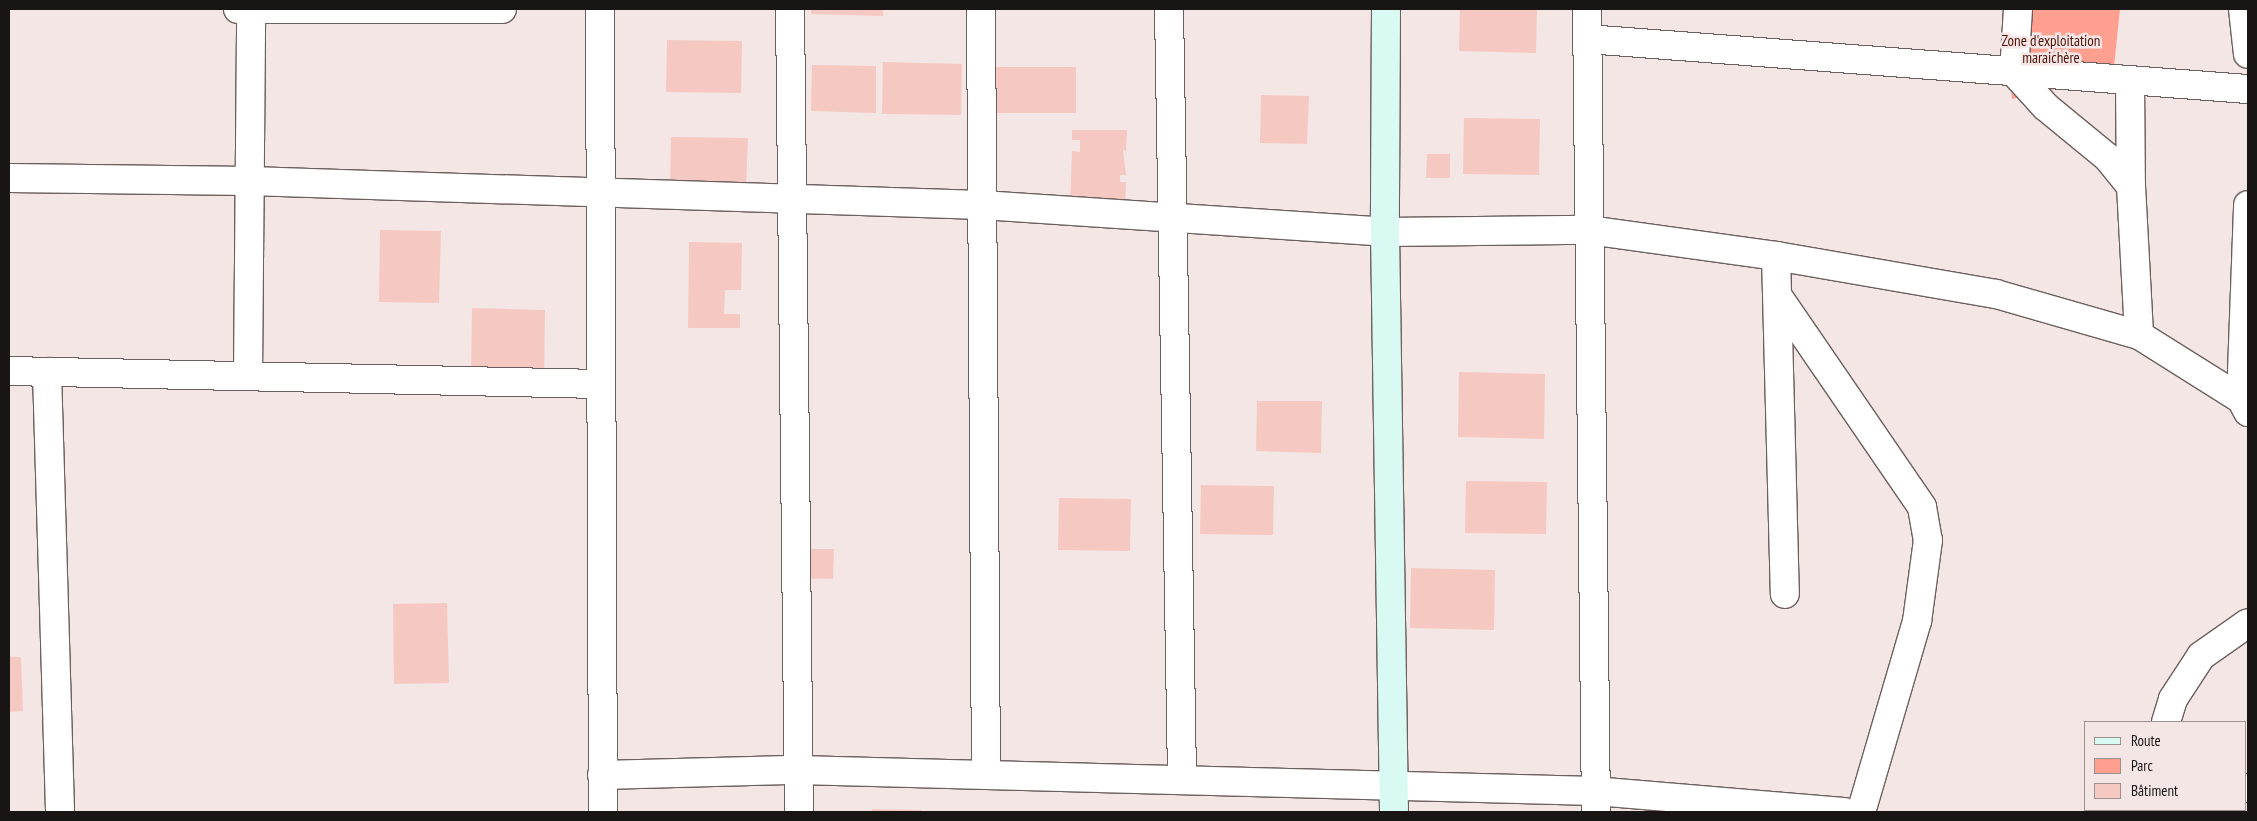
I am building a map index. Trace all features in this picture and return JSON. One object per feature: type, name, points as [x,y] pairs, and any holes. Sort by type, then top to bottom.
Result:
[{"type":"street","points":[[238,9],[502,9]]},
{"type":"street","points":[[248,376],[251,9]]},
{"type":"street","points":[[600,9],[603,812]]},
{"type":"street","points":[[790,9],[799,812]]},
{"type":"street","points":[[981,9],[986,775]]},
{"type":"street","points":[[1169,9],[1170,218],[1182,780]]},
{"type":"street","points":[[1386,9],[1385,232],[1394,799]]},
{"type":"street","points":[[1587,9],[1596,802]]},
{"type":"street","points":[[2018,9],[2014,72],[2046,108],[2108,158],[2131,186]]},
{"type":"street","points":[[2243,9],[2248,54]]},
{"type":"street","points":[[1587,40],[2248,89]]},
{"type":"street","points":[[2130,81],[2131,186],[2139,335]]},
{"type":"street","points":[[9,178],[250,181],[982,205],[1385,232],[1589,230],[1776,256],[1996,294],[2139,335],[2245,406]]},
{"type":"street","points":[[2245,406],[2248,205]]},
{"type":"street","points":[[1776,256],[1784,594]]},
{"type":"street","points":[[1778,298],[1922,507],[1928,540],[1917,621],[1861,812]]},
{"type":"street","points":[[9,371],[601,384]]},
{"type":"street","points":[[47,372],[60,812]]},
{"type":"street","points":[[2166,721],[2173,700],[2201,656],[2248,623]]},
{"type":"street","points":[[602,775],[798,770],[1182,780],[1394,799],[1596,802],[1844,812]]},
{"type":"green space","name":"Zone d'exploitation maraichère","points":[[2007,9],[2120,9],[2113,76],[2012,99]]},
{"type":"building","points":[[811,9],[883,9],[883,16],[811,14]]},
{"type":"building","points":[[1460,9],[1537,9],[1536,53],[1459,51]]},
{"type":"building","points":[[667,40],[742,41],[741,93],[666,92]]},
{"type":"building","points":[[883,62],[962,64],[961,115],[882,114]]},
{"type":"building","points":[[812,65],[876,66],[876,113],[811,111]]},
{"type":"building","points":[[996,67],[1076,67],[1076,113],[996,113]]},
{"type":"building","points":[[1261,95],[1309,96],[1307,144],[1260,143]]},
{"type":"building","points":[[1464,118],[1540,119],[1539,175],[1463,174]]},
{"type":"building","points":[[1072,130],[1127,130],[1126,151],[1123,150],[1126,175],[1120,175],[1120,182],[1126,182],[1125,207],[1070,207],[1072,151],[1080,152],[1080,140],[1072,140]]},
{"type":"building","points":[[671,137],[748,138],[746,186],[670,185]]},
{"type":"building","points":[[1427,154],[1450,154],[1450,178],[1426,178]]},
{"type":"building","points":[[380,230],[441,231],[439,303],[379,302]]},
{"type":"building","points":[[689,242],[742,243],[741,290],[725,290],[724,314],[740,314],[740,328],[688,328]]},
{"type":"building","points":[[472,308],[545,310],[544,385],[471,384]]},
{"type":"building","points":[[1459,372],[1545,374],[1544,439],[1458,437]]},
{"type":"building","points":[[1257,401],[1322,401],[1321,453],[1256,451]]},
{"type":"building","points":[[1466,481],[1547,482],[1546,534],[1465,533]]},
{"type":"building","points":[[1201,485],[1274,486],[1273,535],[1200,534]]},
{"type":"building","points":[[1059,498],[1131,499],[1130,551],[1058,550]]},
{"type":"building","points":[[791,549],[834,549],[833,579],[790,578]]},
{"type":"building","points":[[1411,568],[1495,570],[1494,630],[1410,628]]},
{"type":"building","points":[[447,603],[449,683],[394,684],[393,604]]},
{"type":"building","points":[[9,657],[21,657],[23,711],[9,712]]},
{"type":"building","points":[[872,809],[921,810],[921,812],[872,812]]}]
